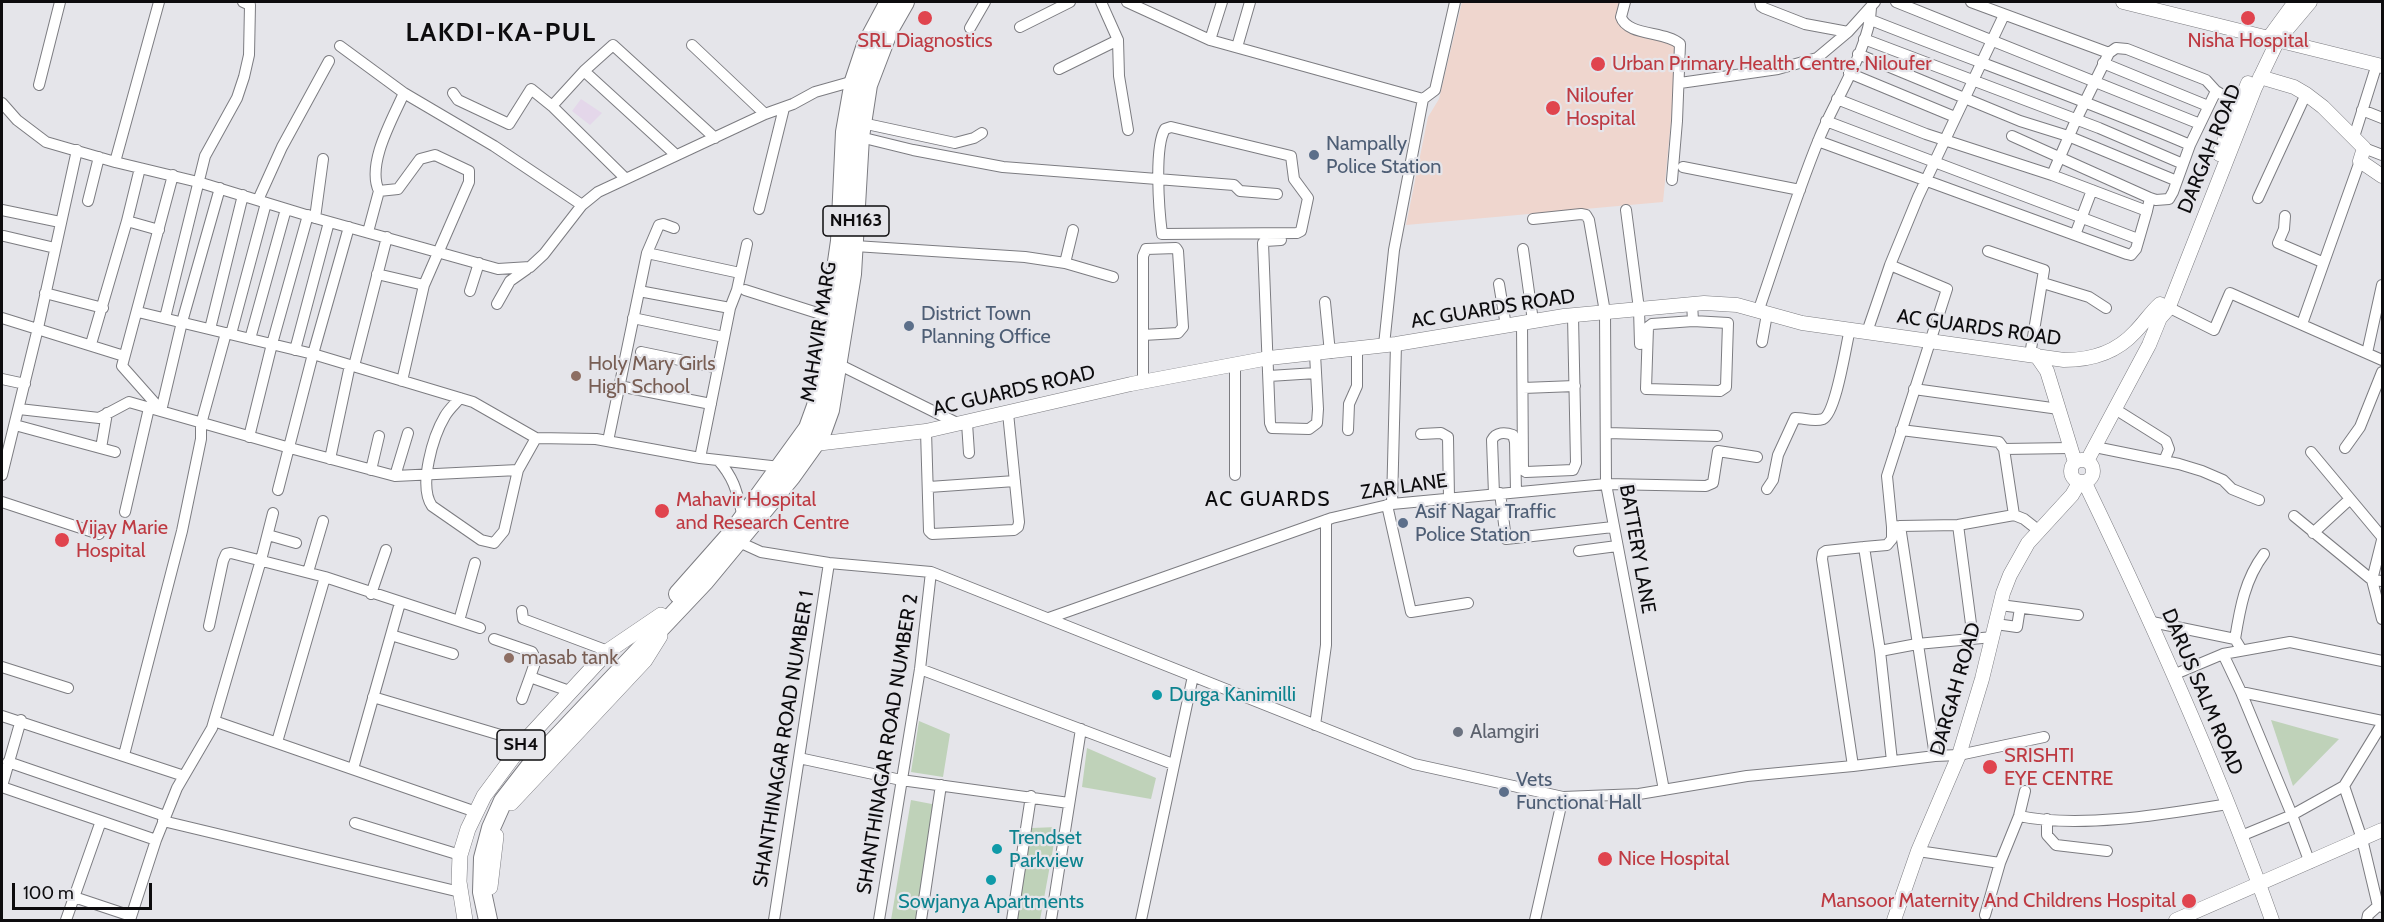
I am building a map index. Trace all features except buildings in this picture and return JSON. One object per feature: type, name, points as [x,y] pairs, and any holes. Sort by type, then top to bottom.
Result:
[{"type":"highway","name":"MAHAVIR MARG","points":[[664,619],[740,542],[815,444],[830,410],[838,364],[844,273],[840,241],[845,132],[854,81],[866,45],[889,2]]},
{"type":"highway","name":"MAHAVIR MARG","points":[[664,619],[780,467],[807,428],[816,406],[830,317],[855,246],[861,130],[868,85],[880,51],[904,2]]},
{"type":"highway","name":"NH163","points":[[477,921],[471,888],[472,855],[483,822],[496,795],[522,759],[616,662],[664,619]]},
{"type":"highway","name":"NH163","points":[[488,921],[482,892],[483,858],[491,828],[503,801],[616,662]]},
{"type":"main road","points":[[2122,2],[2379,65]]},
{"type":"main road","name":"DARGAH ROAD","points":[[2163,310],[2238,104],[2295,2]]},
{"type":"main road","name":"DARGAH ROAD","points":[[2081,462],[2095,447],[2149,345],[2260,77],[2273,39],[2310,2]]},
{"type":"main road","points":[[2260,77],[2294,87],[2323,107],[2354,137],[2362,155],[2382,177]]},
{"type":"main road","name":"AC GUARDS ROAD","points":[[815,444],[926,431],[1143,381],[1269,358],[1357,350],[1528,322],[1692,303],[1737,305],[1802,323],[2085,360],[2109,353],[2163,310]]},
{"type":"main road","points":[[2033,355],[2047,371],[2070,448],[2081,462],[2092,465],[2094,472],[2091,479],[2082,483],[2072,476],[2071,468],[2081,462]]},
{"type":"main road","name":"DARGAH ROAD","points":[[1894,921],[1918,851],[1959,755],[2003,593],[2018,559],[2038,530],[2062,507],[2082,483]]},
{"type":"main road","name":"DARUS SALM ROAD","points":[[2082,483],[2152,622],[2241,836],[2272,921]]},
{"type":"main road","name":"SH4","points":[[497,921],[490,887],[495,838],[511,802],[645,660],[664,619]]},
{"type":"main road","name":"SH4","points":[[465,921],[460,891],[460,855],[476,812],[499,774],[524,742],[572,692],[616,662]]},
{"type":"main road","points":[[2176,921],[2382,830]]},
{"type":"street","points":[[39,85],[60,2]]},
{"type":"street","points":[[115,162],[159,2]]},
{"type":"street","points":[[165,318],[205,156],[237,98],[244,77],[250,39],[250,5],[243,2]]},
{"type":"street","points":[[970,28],[985,2]]},
{"type":"street","points":[[1020,27],[1070,2]]},
{"type":"street","points":[[1101,2],[1118,40],[1119,76],[1128,130]]},
{"type":"street","points":[[1126,2],[1210,40],[1423,99]]},
{"type":"street","points":[[1210,40],[1222,2]]},
{"type":"street","points":[[1237,47],[1250,2]]},
{"type":"street","points":[[1455,2],[1435,90],[1423,99],[1394,250],[1390,345],[1389,505],[1411,612],[1468,603]]},
{"type":"street","points":[[1625,2],[1621,12],[1622,22],[1680,44],[1680,83],[1672,180]]},
{"type":"street","points":[[1760,2],[1764,8],[1795,21],[1848,32]]},
{"type":"street","points":[[1896,2],[2200,124]]},
{"type":"street","points":[[1971,2],[1984,4],[2208,106]]},
{"type":"street","points":[[1680,83],[1778,69],[1810,61],[1817,58],[1848,32],[1872,4]]},
{"type":"street","points":[[1762,342],[1762,313],[1800,190],[1826,121],[1864,39],[1871,20],[1872,4]]},
{"type":"street","points":[[1867,332],[1890,266],[1934,162],[2004,15]]},
{"type":"street","points":[[1871,20],[2085,101],[2190,145]]},
{"type":"street","points":[[1864,39],[2076,120],[2183,164]]},
{"type":"street","points":[[1059,69],[1118,40]]},
{"type":"street","points":[[552,106],[584,71],[613,45],[715,138]]},
{"type":"street","points":[[692,45],[765,114]]},
{"type":"street","points":[[340,46],[405,93],[494,146],[582,205]]},
{"type":"street","points":[[2052,175],[2068,136],[2106,58],[2116,48],[2127,49],[2206,80],[2216,91],[2238,104]]},
{"type":"street","points":[[1858,54],[2020,121],[2068,136],[2177,181]]},
{"type":"street","points":[[124,755],[182,531],[201,439],[201,423],[228,333],[262,202],[282,147],[329,61]]},
{"type":"street","points":[[2354,137],[2379,65]]},
{"type":"street","points":[[584,71],[675,155]]},
{"type":"street","points":[[1849,74],[1956,117]]},
{"type":"street","points":[[497,304],[510,281],[544,254],[582,205],[598,192],[815,92],[854,81]]},
{"type":"street","points":[[453,93],[458,100],[509,124],[531,89],[552,106],[625,178]]},
{"type":"street","points":[[2012,136],[2150,198],[2169,199],[2190,145],[2216,91]]},
{"type":"street","points":[[368,232],[378,191],[375,183],[380,148],[405,93]]},
{"type":"street","points":[[2258,198],[2306,94]]},
{"type":"street","points":[[1837,99],[1944,140],[2052,175],[2147,211]]},
{"type":"street","points":[[2,103],[17,120],[46,142],[220,188],[311,217],[498,269],[530,267]]},
{"type":"street","points":[[759,209],[784,108]]},
{"type":"street","points":[[2362,110],[2382,118]]},
{"type":"street","points":[[1826,121],[2138,239]]},
{"type":"street","points":[[1171,127],[1288,155],[1293,160],[1294,179],[1308,198],[1303,227],[1297,233],[1164,235],[1161,232],[1159,180],[1161,138],[1165,129],[1171,127]]},
{"type":"street","points":[[861,130],[956,143],[982,133],[978,145]]},
{"type":"street","points":[[861,130],[913,150],[1003,167],[1233,185],[1240,191],[1277,194]]},
{"type":"street","points":[[1818,141],[1927,179],[2098,245],[2131,255],[2150,198]]},
{"type":"street","points":[[2,475],[38,328],[77,150]]},
{"type":"street","points":[[378,191],[398,189],[420,159],[435,155],[466,168],[470,176],[424,285],[402,381]]},
{"type":"street","points":[[2302,324],[2322,262],[2362,155],[2382,155]]},
{"type":"street","points":[[88,201],[99,157]]},
{"type":"street","points":[[249,437],[272,344],[311,217],[323,159]]},
{"type":"street","points":[[1683,167],[1800,190]]},
{"type":"street","points":[[91,344],[103,308],[140,168]]},
{"type":"street","points":[[161,411],[122,366],[173,176]]},
{"type":"street","points":[[161,411],[182,322],[220,188]]},
{"type":"street","points":[[2075,235],[2092,190]]},
{"type":"street","points":[[210,329],[243,195]]},
{"type":"street","points":[[250,339],[286,209]]},
{"type":"street","points":[[2,210],[60,222]]},
{"type":"street","points":[[1626,210],[1639,309],[1640,383]]},
{"type":"street","name":"BATTERY LANE","points":[[1533,219],[1586,215],[1605,312],[1606,484],[1664,790]]},
{"type":"street","points":[[2285,216],[2284,229],[2278,243],[2322,262]]},
{"type":"street","points":[[127,221],[159,230]]},
{"type":"street","points":[[295,350],[329,222]]},
{"type":"street","points":[[608,441],[647,253],[659,225],[674,228]]},
{"type":"street","points":[[278,490],[349,227]]},
{"type":"street","points":[[1065,263],[1073,230]]},
{"type":"street","points":[[4,236],[55,248]]},
{"type":"street","points":[[330,459],[352,366],[387,237]]},
{"type":"street","points":[[1300,239],[1263,243],[1272,428],[1309,429],[1317,423],[1315,354]]},
{"type":"street","points":[[700,458],[730,308],[747,244]]},
{"type":"street","points":[[855,246],[996,255],[1065,263],[1113,277]]},
{"type":"street","points":[[1143,335],[1178,333],[1183,327],[1176,248],[1146,249],[1144,252],[1143,335],[1143,381]]},
{"type":"street","points":[[1523,249],[1528,322],[1523,388],[1522,466],[1526,471],[1573,470],[1576,467],[1573,316]]},
{"type":"street","points":[[1988,251],[2044,270],[2033,355]]},
{"type":"street","points":[[647,253],[740,273]]},
{"type":"street","points":[[470,291],[479,263]]},
{"type":"street","points":[[1890,266],[1947,289],[1887,476],[1935,756]]},
{"type":"street","points":[[377,274],[424,285]]},
{"type":"street","points":[[1499,284],[1506,326]]},
{"type":"street","points":[[2043,284],[2089,297],[2106,308]]},
{"type":"street","points":[[2367,353],[2382,285]]},
{"type":"street","points":[[745,290],[830,317]]},
{"type":"street","points":[[639,291],[730,308]]},
{"type":"street","points":[[45,293],[103,308]]},
{"type":"street","points":[[2163,310],[2214,330],[2230,293],[2382,360]]},
{"type":"street","points":[[1325,302],[1330,353]]},
{"type":"street","points":[[1692,303],[1693,321]]},
{"type":"street","points":[[138,312],[313,354],[473,402],[536,438],[608,441],[700,458],[780,467]]},
{"type":"street","points":[[2,318],[124,356]]},
{"type":"street","points":[[633,318],[724,337]]},
{"type":"street","points":[[1693,321],[1728,323],[1726,387],[1720,391],[1646,389],[1648,327],[1652,324],[1693,321]]},
{"type":"street","points":[[1767,489],[1773,480],[1778,455],[1795,418],[1821,420],[1827,416],[1833,402],[1850,329]]},
{"type":"street","points":[[1348,430],[1348,404],[1357,386],[1357,350]]},
{"type":"street","points":[[641,352],[718,368]]},
{"type":"street","points":[[838,364],[963,423],[969,453]]},
{"type":"street","points":[[1235,364],[1235,475]]},
{"type":"street","points":[[2345,448],[2360,427],[2382,372]]},
{"type":"street","points":[[1269,376],[1316,373]]},
{"type":"street","points":[[2,379],[25,384]]},
{"type":"street","points":[[619,386],[711,404]]},
{"type":"street","points":[[1523,388],[1575,386]]},
{"type":"street","points":[[1914,389],[2059,409]]},
{"type":"street","points":[[460,398],[446,413],[440,425],[427,474],[427,500],[432,506],[481,540],[490,544],[496,542],[504,531],[518,470],[536,438]]},
{"type":"street","points":[[19,409],[99,418],[129,402],[395,476],[518,470]]},
{"type":"street","points":[[125,512],[149,408]]},
{"type":"street","points":[[2115,409],[2166,441],[2169,450],[2164,461]]},
{"type":"street","points":[[101,448],[107,413]]},
{"type":"street","points":[[926,431],[930,531],[932,534],[1014,530],[1018,527],[1019,522],[1008,413]]},
{"type":"street","points":[[15,425],[115,452]]},
{"type":"street","points":[[1901,430],[1999,442],[2004,449],[2014,515]]},
{"type":"street","points":[[1516,492],[1515,442],[1513,435],[1507,432],[1494,436],[1492,440],[1497,494],[1506,539],[1613,527]]},
{"type":"street","points":[[395,476],[408,433]]},
{"type":"street","points":[[1607,433],[1717,436]]},
{"type":"street","points":[[1421,434],[1441,434],[1448,437],[1449,498]]},
{"type":"street","points":[[371,470],[379,436]]},
{"type":"street","points":[[2095,447],[2202,471],[2223,480],[2232,489],[2259,500]]},
{"type":"street","points":[[2004,449],[2070,448]]},
{"type":"street","name":"ZAR LANE","points":[[1049,618],[1326,520],[1389,505],[1606,484],[1706,486],[1713,483],[1718,452],[1757,457]]},
{"type":"street","points":[[2311,452],[2382,538],[2377,580],[2382,620]]},
{"type":"street","points":[[718,460],[733,479],[743,517]]},
{"type":"street","points":[[929,487],[1014,481]]},
{"type":"street","points":[[2313,533],[2350,499]]},
{"type":"street","points":[[2,502],[99,534]]},
{"type":"street","points":[[74,897],[130,919],[164,818],[214,721],[273,513]]},
{"type":"street","points":[[1896,526],[1958,525],[2014,515],[2024,519],[2038,530]]},
{"type":"street","points":[[2294,516],[2313,533],[2377,580]]},
{"type":"street","points":[[1315,725],[1326,645],[1326,520]]},
{"type":"street","points":[[308,572],[323,521]]},
{"type":"street","points":[[1958,525],[1973,639]]},
{"type":"street","points":[[1853,766],[1822,559],[1823,553],[1887,545],[1892,539],[1896,526]]},
{"type":"street","points":[[268,535],[296,543]]},
{"type":"street","points":[[740,542],[761,552],[829,563],[932,572],[1414,764],[1563,797],[1639,794],[1747,776],[1959,755],[2044,737]]},
{"type":"street","points":[[1579,551],[1617,546]]},
{"type":"street","points":[[1864,547],[1880,651],[1892,761]]},
{"type":"street","points":[[371,594],[386,550]]},
{"type":"street","points":[[209,626],[226,554],[231,553],[325,577],[480,628]]},
{"type":"street","points":[[2241,649],[2235,639],[2240,609],[2248,579],[2254,566],[2264,554]]},
{"type":"street","points":[[459,621],[475,563]]},
{"type":"street","name":"SHANTHINAGAR ROAD NUMBER 1","points":[[774,921],[829,563]]},
{"type":"street","name":"SHANTHINAGAR ROAD NUMBER 2","points":[[879,921],[920,669],[932,572]]},
{"type":"street","points":[[277,742],[325,577]]},
{"type":"street","points":[[353,769],[400,603]]},
{"type":"street","points":[[2000,605],[2078,615]]},
{"type":"street","points":[[1880,651],[1917,644],[1973,639],[1994,630],[2017,627],[2020,608]]},
{"type":"street","points":[[522,611],[523,619],[616,662]]},
{"type":"street","points":[[2152,622],[2171,624],[2235,639]]},
{"type":"street","points":[[391,635],[453,654]]},
{"type":"street","points":[[494,639],[534,654],[536,660],[522,699]]},
{"type":"street","points":[[2173,675],[2223,654],[2290,642],[2382,661]]},
{"type":"street","points":[[2223,654],[2241,692],[2310,863]]},
{"type":"street","points":[[2,667],[68,688]]},
{"type":"street","points":[[920,669],[1173,764]]},
{"type":"street","points":[[1141,921],[1193,676]]},
{"type":"street","points":[[530,677],[572,692]]},
{"type":"street","points":[[2241,692],[2382,722],[2344,786],[2292,815],[2241,836]]},
{"type":"street","points":[[373,697],[524,742]]},
{"type":"street","points":[[2,716],[21,720],[184,776]]},
{"type":"street","points":[[21,720],[2,786],[156,840]]},
{"type":"street","points":[[214,721],[476,812]]},
{"type":"street","points":[[1051,921],[1081,729]]},
{"type":"street","points":[[800,758],[901,780],[1069,802]]},
{"type":"street","points":[[8,762],[164,818],[460,891]]},
{"type":"street","points":[[921,921],[941,785]]},
{"type":"street","points":[[2344,786],[2362,839],[2380,907],[2368,915],[2367,921]]},
{"type":"street","points":[[1985,915],[2000,863],[2019,816],[2025,791]]},
{"type":"street","points":[[1012,921],[1031,796]]},
{"type":"street","points":[[1535,921],[1563,797]]},
{"type":"street","points":[[2019,816],[2097,820],[2173,813],[2228,804]]},
{"type":"street","points":[[2047,819],[2047,835],[2056,845],[2107,851]]},
{"type":"street","points":[[66,921],[101,821]]},
{"type":"street","points":[[355,823],[460,855]]},
{"type":"street","points":[[1918,851],[2000,863]]},
{"type":"shaded area","name":"Niloufer Hospital","points":[[1462,2],[1631,2],[1625,21],[1679,41],[1663,202],[1406,225],[1428,117],[1439,99]]},
{"type":"shaded area","points":[[581,99],[602,113],[590,125],[572,111]]},
{"type":"green space","points":[[2271,720],[2339,739],[2293,786]]},
{"type":"green space","points":[[919,721],[950,734],[943,777],[911,772]]},
{"type":"green space","points":[[1087,748],[1156,778],[1151,799],[1082,787]]},
{"type":"green space","points":[[911,800],[937,805],[916,920],[891,920]]},
{"type":"green space","points":[[1057,827],[1040,920],[1016,920],[1032,828]]},
{"type":"place","name":"SRL Diagnostics","points":[[925,18]]},
{"type":"place","name":"Nisha Hospital","points":[[2248,18]]},
{"type":"place","name":"Urban Primary Health Centre, Niloufer","points":[[1598,64]]},
{"type":"place","name":"Niloufer Hospital","points":[[1553,108]]},
{"type":"place","name":"Nampally Police Station","points":[[1314,155]]},
{"type":"place","name":"District Town Planning Office","points":[[909,326]]},
{"type":"place","name":"Holy Mary Girls High School","points":[[576,376]]},
{"type":"place","name":"Mahavir Hospital and Research Centre","points":[[662,511]]},
{"type":"place","name":"Asif Nagar Traffic Police Station","points":[[1403,523]]},
{"type":"place","name":"Vijay Marie Hospital","points":[[62,540]]},
{"type":"place","name":"masab tank","points":[[509,658]]},
{"type":"place","name":"Durga Kanimilli","points":[[1157,695]]},
{"type":"place","name":"Alamgiri","points":[[1458,732]]},
{"type":"place","name":"SRISHTI EYE CENTRE","points":[[1990,767]]},
{"type":"place","name":"Vets Functional Hall","points":[[1504,792]]},
{"type":"place","name":"Trendset Parkview","points":[[997,849]]},
{"type":"place","name":"Nice Hospital","points":[[1605,859]]},
{"type":"place","name":"Sowjanya Apartments","points":[[991,880]]},
{"type":"place","name":"Mansoor Maternity And Childrens Hospital","points":[[2189,901]]},
{"type":"district","name":"LAKDI-KA-PUL","points":[[501,33]]},
{"type":"district","name":"AC GUARDS","points":[[1268,500]]}]
